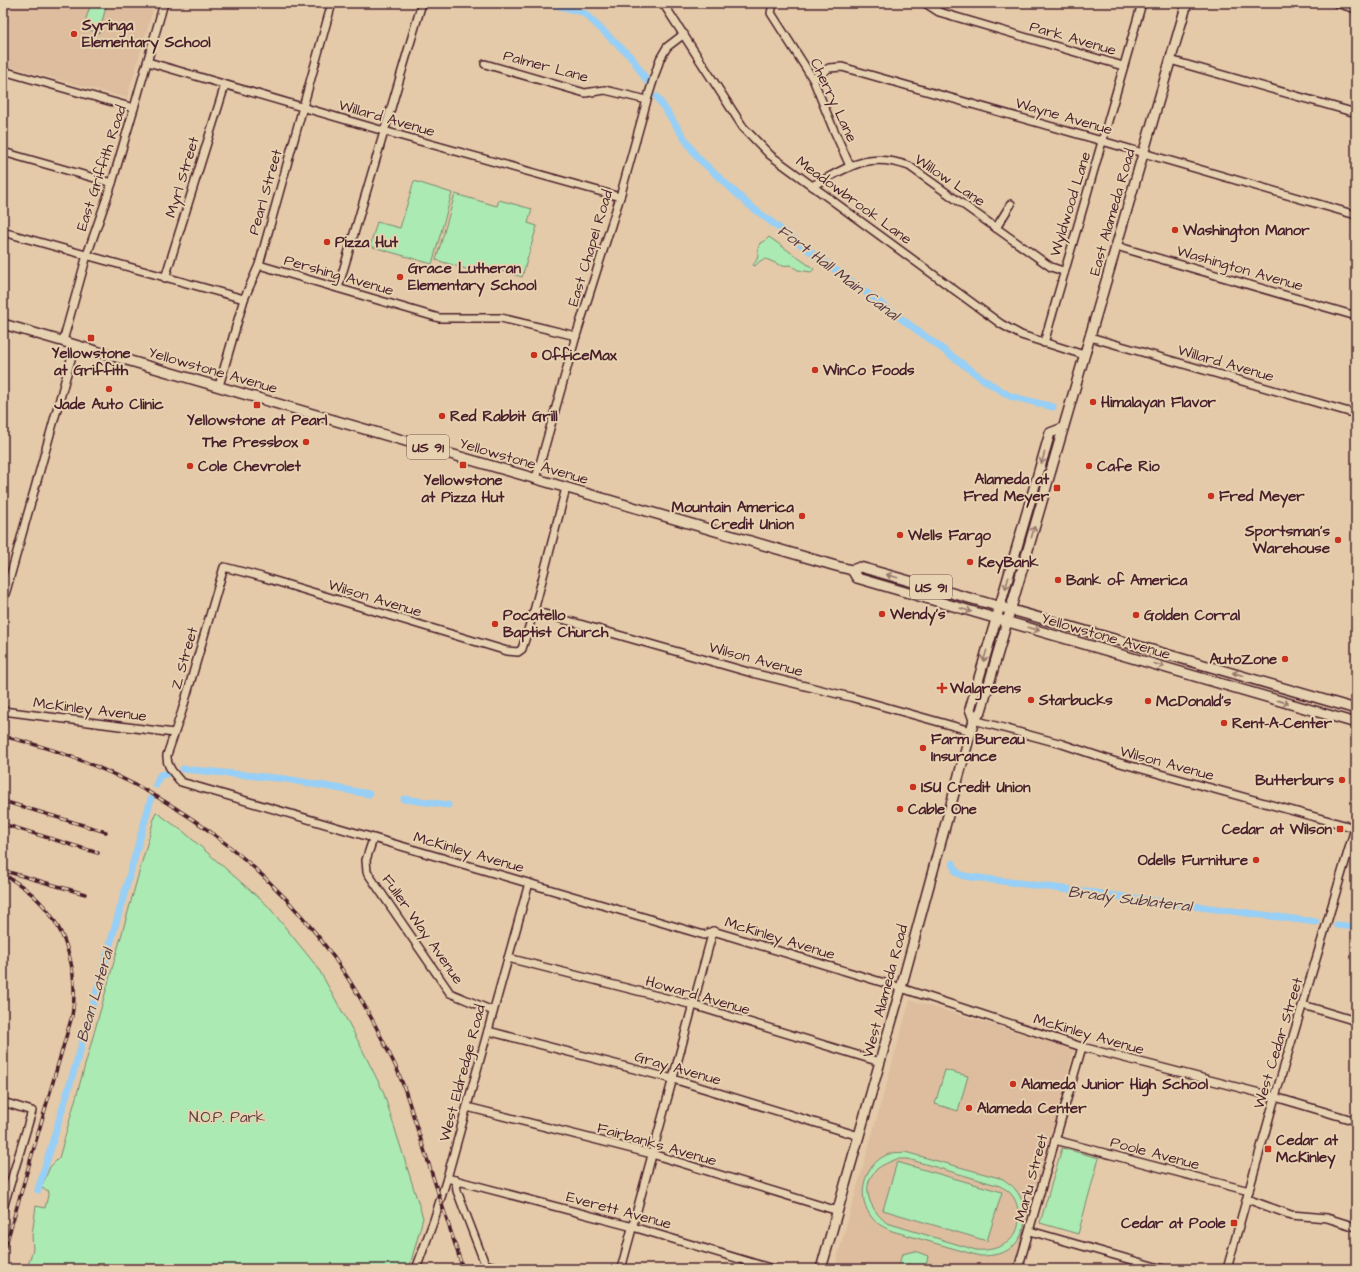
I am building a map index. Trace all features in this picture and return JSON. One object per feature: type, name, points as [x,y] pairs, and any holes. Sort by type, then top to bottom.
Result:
[{"type":"main road","name":"East Alameda Road","points":[[1010,610],[1187,3]]},
{"type":"main road","name":"Yellowstone Avenue","points":[[3,324],[852,570],[860,567],[1356,709]]},
{"type":"main road","points":[[996,619],[1050,434],[1063,428]]},
{"type":"main road","name":"Yellowstone Avenue","points":[[852,570],[857,578],[1356,723]]},
{"type":"main road","name":"West Alameda Road","points":[[821,1269],[901,988],[974,720],[981,711],[1010,610]]},
{"type":"main road","name":"West Alameda Road","points":[[974,720],[970,709],[996,619]]},
{"type":"street","name":"East Griffith Road","points":[[63,342],[87,255],[112,183],[164,3]]},
{"type":"street","name":"Pearl Street","points":[[219,386],[244,299],[258,265],[332,3]]},
{"type":"street","points":[[338,288],[422,3]]},
{"type":"street","name":"Meadowbrook Lane","points":[[663,3],[743,127],[770,155],[1001,324],[1021,335],[1084,355]]},
{"type":"street","name":"Cherry Lane","points":[[773,3],[771,13],[813,79],[850,166]]},
{"type":"street","name":"Park Avenue","points":[[925,3],[939,12],[1123,66]]},
{"type":"street","name":"Wyldwood Lane","points":[[1044,343],[1063,271],[1142,3]]},
{"type":"street","points":[[1336,3],[1356,9]]},
{"type":"street","name":"East Chapel Road","points":[[536,478],[576,336],[620,197],[660,59],[667,47],[684,34]]},
{"type":"street","points":[[1170,60],[1356,114]]},
{"type":"street","name":"Willard Avenue","points":[[148,62],[384,131],[620,197]]},
{"type":"street","name":"Palmer Lane","points":[[485,64],[585,93],[605,90],[647,100]]},
{"type":"street","name":"Wayne Avenue","points":[[813,79],[829,68],[842,67],[1356,215]]},
{"type":"street","points":[[3,71],[134,108]]},
{"type":"street","name":"Myrl Street","points":[[165,278],[225,85]]},
{"type":"street","points":[[3,152],[112,183]]},
{"type":"street","name":"Willow Lane","points":[[812,186],[850,166],[861,162],[876,159],[895,161],[909,166],[1051,267],[1063,271]]},
{"type":"street","points":[[996,228],[1011,204]]},
{"type":"street","points":[[3,232],[244,299]]},
{"type":"street","name":"Washington Avenue","points":[[1116,246],[1356,316]]},
{"type":"street","name":"Pershing Avenue","points":[[258,265],[439,318],[501,318],[576,336]]},
{"type":"street","name":"Willard Avenue","points":[[1090,337],[1356,414]]},
{"type":"street","points":[[3,602],[75,345]]},
{"type":"street","points":[[534,611],[566,488]]},
{"type":"street","name":"Wilson Avenue","points":[[224,567],[262,577],[507,651],[518,652],[522,649],[534,611],[752,673],[850,697],[971,731]]},
{"type":"street","name":"Z Street","points":[[167,755],[182,711],[224,567]]},
{"type":"street","name":"McKinley Avenue","points":[[3,711],[174,733]]},
{"type":"street","name":"Wilson Avenue","points":[[974,720],[1062,744],[1121,764],[1356,826]]},
{"type":"street","name":"McKinley Avenue","points":[[167,755],[171,772],[180,782],[704,934],[713,931],[901,988],[1082,1047],[1275,1097],[1356,1120]]},
{"type":"street","name":"West Cedar Street","points":[[1227,1269],[1275,1097],[1356,826]]},
{"type":"street","name":"Fuller Way Avenue","points":[[373,839],[366,860],[367,872],[450,993],[493,1011]]},
{"type":"street","name":"West Eldredge Road","points":[[416,1269],[434,1220],[529,883]]},
{"type":"street","points":[[621,1269],[713,931]]},
{"type":"street","name":"Howard Avenue","points":[[508,958],[693,1005],[880,1062]]},
{"type":"street","points":[[1303,1005],[1356,1021]]},
{"type":"street","name":"Gray Avenue","points":[[488,1031],[673,1079],[859,1136]]},
{"type":"street","name":"Marlu Street","points":[[1018,1269],[1030,1232],[1082,1047]]},
{"type":"street","points":[[3,1102],[32,1111],[3,1208]]},
{"type":"street","name":"Fairbanks Avenue","points":[[467,1107],[652,1154],[838,1211]]},
{"type":"street","name":"Poole Avenue","points":[[1055,1140],[1248,1195],[1291,1215],[1327,1218],[1356,1227]]},
{"type":"street","name":"Everett Avenue","points":[[446,1178],[633,1226],[773,1269]]},
{"type":"street","points":[[456,1180],[458,1191],[485,1264],[503,1269]]},
{"type":"street","points":[[1030,1232],[1163,1269]]},
{"type":"shaded area","name":"Syringa Elementary School","points":[[3,3],[155,3],[127,98],[3,65]]},
{"type":"shaded area","name":"Alameda Center","points":[[910,1000],[1074,1049],[1016,1261],[1011,1269],[834,1269]]},
{"type":"green space","points":[[91,3],[107,3],[99,33],[83,28]]},
{"type":"green space","points":[[414,181],[452,193],[432,264],[370,246],[377,222],[400,228]]},
{"type":"green space","points":[[455,194],[497,206],[499,200],[532,209],[528,223],[537,226],[522,277],[478,264],[476,272],[436,260]]},
{"type":"green space","points":[[769,237],[814,269],[811,272],[798,270],[790,265],[782,266],[766,259],[760,261],[755,266],[753,265],[758,257],[760,243]]},
{"type":"green space","name":"N.O.P. Park","points":[[156,812],[184,832],[268,906],[318,968],[353,1031],[383,1091],[423,1218],[409,1269],[27,1269],[33,1249],[32,1235],[36,1206],[45,1208],[49,1191],[41,1188],[50,1167],[59,1158]]},
{"type":"green space","points":[[945,1070],[968,1076],[958,1111],[935,1104]]},
{"type":"green space","points":[[1062,1148],[1099,1158],[1078,1234],[1040,1223]]},
{"type":"green space","points":[[905,1152],[1003,1179],[1011,1185],[1020,1196],[1025,1213],[1023,1230],[1015,1245],[1001,1253],[980,1256],[892,1231],[877,1223],[870,1215],[863,1197],[866,1178],[875,1163],[883,1157],[892,1153]],"holes":[[[897,1159],[908,1159],[1000,1186],[1007,1190],[1012,1195],[1018,1210],[1019,1220],[1014,1235],[1002,1246],[994,1249],[976,1250],[887,1223],[881,1218],[872,1205],[869,1198],[869,1183],[877,1169]]]},
{"type":"green space","points":[[897,1162],[1002,1192],[987,1241],[883,1210]]},
{"type":"green space","points":[[915,1251],[928,1256],[926,1266],[907,1264],[904,1267],[899,1265],[902,1254]]},
{"type":"waterway","name":"Fort Hall Main Canal","points":[[549,3],[584,13],[632,58],[647,81]]},
{"type":"waterway","name":"Fort Hall Main Canal","points":[[657,97],[697,157],[749,205],[987,382],[1010,396],[1053,407]]},
{"type":"waterway","name":"Bean Lateral","points":[[183,769],[286,779],[369,794]]},
{"type":"waterway","name":"Bean Lateral","points":[[156,785],[160,775],[166,774]]},
{"type":"waterway","name":"Bean Lateral","points":[[38,1190],[79,1054],[151,799]]},
{"type":"waterway","name":"Bean Lateral","points":[[404,799],[448,805]]},
{"type":"waterway","name":"Brady Sublateral","points":[[953,863],[956,872],[964,876],[1316,922]]},
{"type":"waterway","name":"Brady Sublateral","points":[[1337,925],[1356,927]]},
{"type":"railway","points":[[3,736],[65,754],[123,779],[178,810],[229,846],[275,888],[317,935],[353,987],[397,1068],[463,1269]]},
{"type":"railway","points":[[3,801],[106,832]]},
{"type":"railway","points":[[3,824],[98,853]]},
{"type":"railway","points":[[5,871],[85,894]]},
{"type":"railway","points":[[3,874],[18,883],[31,894],[50,914],[58,927],[69,955],[74,986],[72,1016],[3,1255]]},
{"type":"place","name":"Syringa Elementary School","points":[[74,34]]},
{"type":"place","name":"Washington Manor","points":[[1175,230]]},
{"type":"place","name":"Pizza Hut","points":[[327,242]]},
{"type":"place","name":"Grace Lutheran Elementary School","points":[[400,277]]},
{"type":"place","name":"Yellowstone at Griffith","points":[[91,338]]},
{"type":"place","name":"OfficeMax","points":[[534,355]]},
{"type":"place","name":"WinCo Foods","points":[[815,370]]},
{"type":"place","name":"Jade Auto Clinic","points":[[109,389]]},
{"type":"place","name":"Himalayan Flavor","points":[[1093,402]]},
{"type":"place","name":"Yellowstone at Pearl","points":[[257,405]]},
{"type":"place","name":"Red Rabbit Grill","points":[[442,416]]},
{"type":"place","name":"The Pressbox","points":[[306,442]]},
{"type":"place","name":"Yellowstone at Pizza Hut","points":[[463,465]]},
{"type":"place","name":"Cole Chevrolet","points":[[190,466]]},
{"type":"place","name":"Cafe Rio","points":[[1089,466]]},
{"type":"place","name":"Alameda at Fred Meyer","points":[[1057,488]]},
{"type":"place","name":"Fred Meyer","points":[[1211,496]]},
{"type":"place","name":"Mountain America Credit Union","points":[[802,516]]},
{"type":"place","name":"Wells Fargo","points":[[900,535]]},
{"type":"place","name":"Sportsman's Warehouse","points":[[1338,540]]},
{"type":"place","name":"KeyBank","points":[[970,562]]},
{"type":"place","name":"Bank of America","points":[[1058,580]]},
{"type":"place","name":"Wendy's","points":[[882,614]]},
{"type":"place","name":"Golden Corral","points":[[1136,615]]},
{"type":"place","name":"Pocatello Baptist Church","points":[[495,624]]},
{"type":"place","name":"AutoZone","points":[[1285,659]]},
{"type":"place","name":"Walgreens","points":[[942,688]]},
{"type":"place","name":"Starbucks","points":[[1031,700]]},
{"type":"place","name":"McDonald's","points":[[1148,701]]},
{"type":"place","name":"Rent-A-Center","points":[[1224,723]]},
{"type":"place","name":"Farm Bureau Insurance","points":[[923,748]]},
{"type":"place","name":"Butterburs","points":[[1342,780]]},
{"type":"place","name":"ISU Credit Union","points":[[913,787]]},
{"type":"place","name":"Cable One","points":[[900,809]]},
{"type":"place","name":"Cedar at Wilson","points":[[1340,829]]},
{"type":"place","name":"Odells Furniture","points":[[1256,860]]},
{"type":"place","name":"Alameda Junior High School","points":[[1013,1084]]},
{"type":"place","name":"Alameda Center","points":[[969,1108]]},
{"type":"place","name":"Cedar at McKinley","points":[[1268,1149]]},
{"type":"place","name":"Cedar at Poole","points":[[1234,1223]]}]
